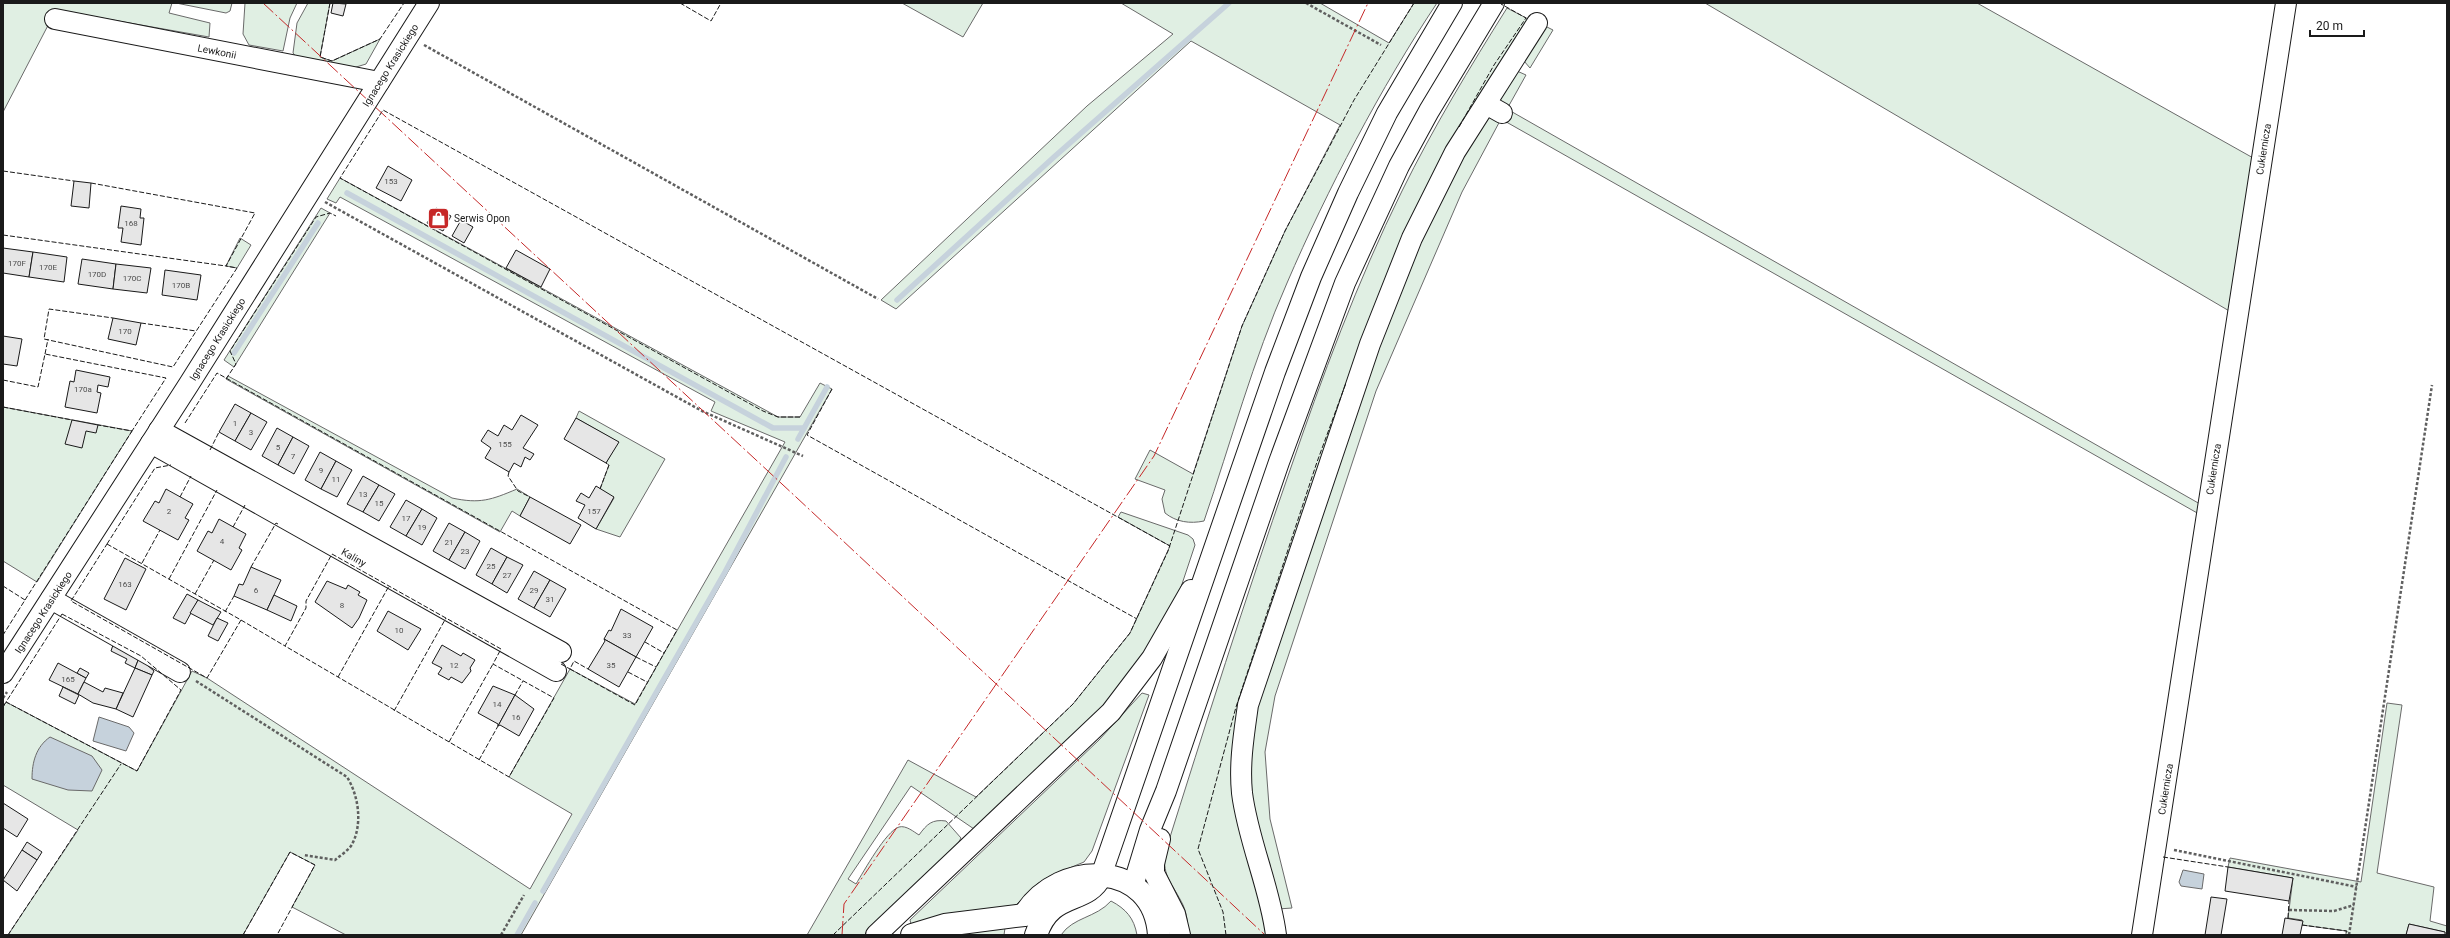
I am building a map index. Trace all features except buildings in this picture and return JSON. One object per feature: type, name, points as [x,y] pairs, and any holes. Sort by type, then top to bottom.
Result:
[{"type":"main road","points":[[912,935],[945,925],[1020,925],[1038,897],[1061,882],[1081,875],[1101,876],[1124,881],[1133,886],[1147,900],[1153,911],[1159,935]]},
{"type":"main road","points":[[1036,935],[1043,920],[1056,905],[1093,888],[1101,876]]},
{"type":"street","name":"Ignacego Krasickiego","points":[[3,673],[429,3]]},
{"type":"street","points":[[1101,876],[1293,324],[1348,193],[1387,113],[1452,3]]},
{"type":"street","points":[[1133,886],[1150,830],[1166,792],[1287,441],[1345,283],[1403,159],[1429,111],[1494,3]]},
{"type":"street","name":"Cukiernicza","points":[[2142,935],[2286,3]]},
{"type":"street","name":"Lewkonii","points":[[55,19],[380,82]]},
{"type":"street","points":[[1276,935],[1274,917],[1248,824],[1242,793],[1242,747],[1248,705],[1367,352],[1391,287],[1432,194],[1455,152],[1494,109],[1538,23]]},
{"type":"street","name":"Kaliny","points":[[155,436],[562,652]]},
{"type":"street","name":"Kaliny","points":[[155,436],[556,671]]},
{"type":"street","points":[[876,935],[1111,712],[1152,658],[1218,539]]},
{"type":"street","points":[[51,599],[180,672]]},
{"type":"street","points":[[1166,792],[1164,826],[1154,864],[1154,873],[1174,909],[1180,935]]},
{"type":"path","points":[[1306,3],[1381,45]]},
{"type":"path","points":[[408,36],[878,299]]},
{"type":"path","points":[[309,193],[389,240],[474,284],[702,411],[803,456]]},
{"type":"path","points":[[2349,935],[2432,385]]},
{"type":"path","points":[[180,672],[348,777],[353,786],[359,826],[351,846],[334,860],[304,855]]},
{"type":"path","points":[[3,698],[6,694]]},
{"type":"path","points":[[2157,844],[2166,848],[2356,887]]},
{"type":"path","points":[[501,935],[524,895]]},
{"type":"path","points":[[2289,910],[2334,912],[2354,905]]},
{"type":"green space","points":[[3,3],[172,3],[169,13],[210,23],[209,37],[56,10],[3,112]]},
{"type":"green space","points":[[176,3],[232,3],[230,11],[226,13]]},
{"type":"green space","points":[[245,3],[297,3],[290,18],[283,51],[249,45],[243,34]]},
{"type":"green space","points":[[308,3],[330,3],[320,57],[332,61],[380,39],[366,64],[353,68],[298,59],[293,53],[297,23]]},
{"type":"green space","points":[[902,3],[983,3],[963,37]]},
{"type":"green space","points":[[1121,3],[1320,3],[1389,43],[1414,3],[1437,3],[1375,104],[1319,212],[1287,283],[1263,342],[1204,521],[1199,522],[1183,522],[1169,516],[1165,513],[1162,499],[1165,490],[1135,479],[1150,450],[1193,474],[1242,326],[1285,231],[1340,125],[1191,41],[896,309],[881,300],[1087,106],[1173,34]]},
{"type":"green space","points":[[1705,3],[1977,3],[2255,159],[2231,312]]},
{"type":"green space","points":[[1507,8],[1532,21],[1434,179],[1240,716],[1270,935],[1188,935],[1187,919],[1184,908],[1169,880],[1165,868],[1165,853],[1301,437],[1355,295],[1402,191],[1439,121]]},
{"type":"green space","points":[[1543,25],[1553,30],[1530,68],[1524,61]]},
{"type":"green space","points":[[1517,71],[1526,75],[1507,109],[2200,504],[2199,514],[1501,119],[1462,192],[1376,391],[1275,696],[1265,752],[1270,819],[1292,908],[1278,909],[1249,798],[1251,725],[1351,417],[1435,205],[1496,102]]},
{"type":"green space","points":[[340,178],[778,417],[800,417],[820,383],[832,389],[521,935],[346,935],[292,907],[315,865],[290,852],[243,935],[8,935],[78,830],[3,785],[3,707],[6,702],[137,771],[192,671],[207,678],[530,889],[572,814],[509,777],[570,669],[635,704],[785,442],[711,411],[715,402],[340,197],[336,203],[327,199]]},
{"type":"green space","points":[[321,208],[330,213],[234,367],[224,360]]},
{"type":"green space","points":[[240,238],[251,245],[237,268],[226,266]]},
{"type":"green space","points":[[228,376],[452,498],[478,501],[500,496],[517,489],[530,497],[520,516],[512,511],[500,532],[226,379]]},
{"type":"green space","points":[[3,407],[132,431],[37,582],[3,561]]},
{"type":"green space","points":[[579,411],[665,459],[620,537],[596,529],[614,498],[600,489],[609,465],[606,463],[618,442],[576,418]]},
{"type":"green space","points":[[1121,512],[1188,535],[1193,539],[1195,545],[1180,590],[1140,660],[1107,705],[974,829],[911,786],[848,879],[856,884],[882,843],[894,830],[899,827],[907,828],[919,835],[930,823],[946,821],[961,838],[953,853],[866,935],[807,935],[908,760],[976,797],[1073,704],[1130,633],[1170,546],[1118,517]]},
{"type":"green space","points":[[1142,693],[1149,695],[1092,851],[1084,862],[1050,876],[1037,884],[1016,905],[911,924],[910,920],[1099,740]]},
{"type":"green space","points":[[2387,703],[2402,705],[2377,873],[2434,887],[2430,921],[2447,926],[2447,935],[2445,935],[2445,932],[2409,924],[2406,935],[2346,935],[2346,931],[2302,925],[2302,920],[2288,918],[2293,878],[2228,867],[2230,858],[2361,882]]},
{"type":"green space","points":[[1111,901],[1125,911],[1134,924],[1137,935],[1061,935],[1072,924],[1099,911]]},
{"type":"green space","points":[[1005,928],[1004,935],[938,935]]},
{"type":"shaded area","points":[[99,717],[129,727],[134,733],[126,751],[93,741]]},
{"type":"shaded area","points":[[50,737],[92,756],[102,770],[92,791],[68,790],[32,779],[34,761],[38,750]]},
{"type":"shaded area","points":[[2183,870],[2204,874],[2202,889],[2181,886],[2179,882]]},
{"type":"waterway","points":[[897,300],[1054,157],[1229,3]]},
{"type":"waterway","points":[[347,193],[773,428],[804,428]]},
{"type":"waterway","points":[[234,353],[318,223]]},
{"type":"waterway","points":[[798,439],[827,387]]},
{"type":"waterway","points":[[543,891],[725,572],[786,457]]},
{"type":"waterway","points":[[517,935],[535,903]]},
{"type":"fence","points":[[330,3],[320,57],[332,61],[380,39],[404,3]]},
{"type":"fence","points":[[680,3],[711,21],[721,3]]},
{"type":"fence","points":[[833,935],[1073,704],[1130,633],[1168,551],[1242,326],[1285,231],[1354,100],[1414,3]]},
{"type":"fence","points":[[1459,127],[1494,65],[1526,18],[1501,4]]},
{"type":"fence","points":[[800,417],[778,417],[763,411],[340,178],[383,110],[1170,546]]},
{"type":"fence","points":[[3,171],[74,181]]},
{"type":"fence","points":[[91,183],[255,213],[226,266],[237,268],[173,367],[44,339],[49,309],[113,318]]},
{"type":"fence","points":[[226,379],[236,364],[230,351],[316,217],[330,213],[336,216]]},
{"type":"fence","points":[[3,235],[226,266]]},
{"type":"fence","points":[[141,323],[196,331]]},
{"type":"fence","points":[[45,354],[48,339]]},
{"type":"fence","points":[[3,380],[38,387],[45,354],[166,378],[132,431],[98,425]]},
{"type":"fence","points":[[185,423],[217,373],[677,630],[635,705],[570,669],[574,661],[588,669]]},
{"type":"fence","points":[[1226,935],[1223,912],[1198,849],[1236,707],[1317,462],[1346,383]]},
{"type":"fence","points":[[832,389],[807,435],[1137,619]]},
{"type":"fence","points":[[3,407],[72,420]]},
{"type":"fence","points":[[25,600],[132,431]]},
{"type":"fence","points":[[210,450],[219,432]]},
{"type":"fence","points":[[600,489],[609,465],[606,463]]},
{"type":"fence","points":[[107,544],[155,468],[171,465]]},
{"type":"fence","points":[[509,472],[508,476],[518,491],[530,497]]},
{"type":"fence","points":[[180,497],[191,476]]},
{"type":"fence","points":[[169,579],[217,490]]},
{"type":"fence","points":[[233,527],[245,505]]},
{"type":"fence","points":[[251,567],[276,523],[278,524]]},
{"type":"fence","points":[[142,563],[160,530]]},
{"type":"fence","points":[[107,544],[241,620],[207,678],[71,601],[107,544]]},
{"type":"fence","points":[[332,554],[501,649],[493,664],[554,698],[509,777],[285,646],[306,608],[306,601],[332,554]]},
{"type":"fence","points":[[195,594],[214,560]]},
{"type":"fence","points":[[3,586],[25,600],[3,635]]},
{"type":"fence","points":[[338,677],[389,586]]},
{"type":"fence","points":[[225,612],[234,596]]},
{"type":"fence","points":[[62,614],[141,656],[181,690],[137,771],[6,702],[62,614]]},
{"type":"fence","points":[[394,711],[446,618]]},
{"type":"fence","points":[[241,620],[285,646]]},
{"type":"fence","points":[[645,642],[664,653]]},
{"type":"fence","points":[[636,657],[656,667]]},
{"type":"fence","points":[[449,742],[493,664]]},
{"type":"fence","points":[[561,664],[570,669]]},
{"type":"fence","points":[[628,672],[647,682]]},
{"type":"fence","points":[[515,695],[523,681]]},
{"type":"fence","points":[[3,707],[6,702]]},
{"type":"fence","points":[[479,760],[498,726]]},
{"type":"fence","points":[[8,935],[121,764]]},
{"type":"fence","points":[[243,935],[290,852],[315,865],[277,935]]},
{"type":"fence","points":[[2163,857],[2228,867]]},
{"type":"fence","points":[[2288,918],[2289,901]]},
{"type":"fence","points":[[2302,925],[2347,931],[2346,935]]},
{"type":"power","points":[[263,3],[796,497],[1265,935]]},
{"type":"power","points":[[842,935],[844,904],[1154,456],[1368,3]]},
{"type":"place","name":"Serwis Opon","points":[[439,218]]}]
